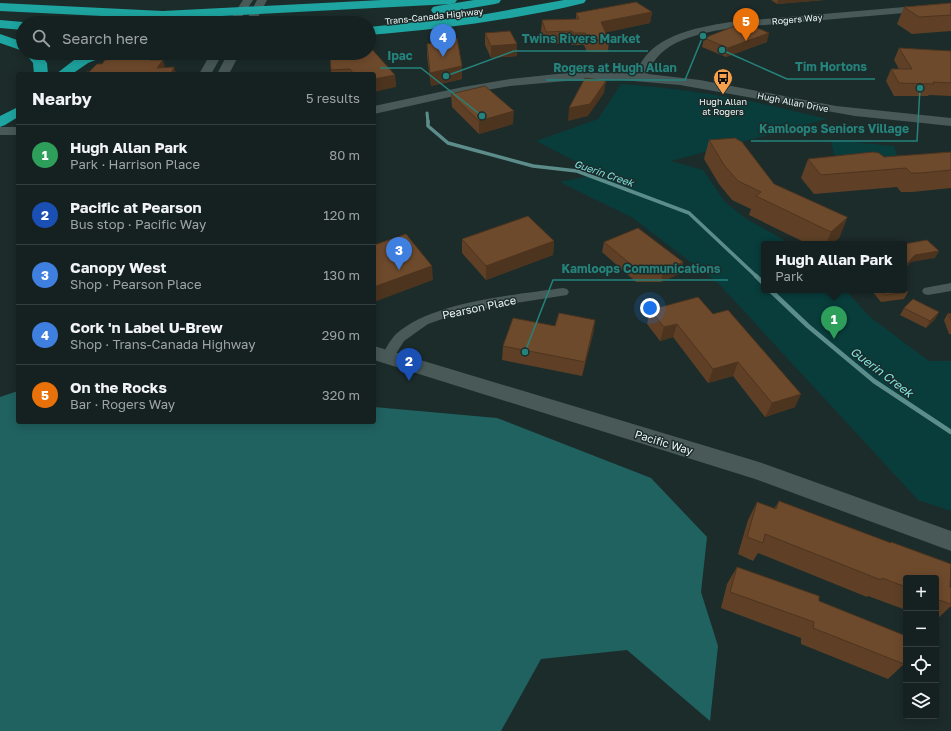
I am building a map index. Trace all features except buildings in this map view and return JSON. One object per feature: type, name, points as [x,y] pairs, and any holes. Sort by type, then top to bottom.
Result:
[{"type":"highway","points":[[269,0],[274,4],[285,6],[451,0]]},
{"type":"highway","points":[[390,15],[494,0]]},
{"type":"highway","name":"Trans-Canada Highway","points":[[376,22],[482,11],[547,0]]},
{"type":"highway","name":"Trans-Canada Highway","points":[[376,30],[456,22],[522,12],[580,0]]},
{"type":"highway","points":[[264,16],[338,5]]},
{"type":"highway","points":[[0,7],[163,15],[237,14],[250,16]]},
{"type":"highway","points":[[0,16],[16,17]]},
{"type":"highway","points":[[376,34],[410,31],[456,22]]},
{"type":"highway","points":[[0,24],[16,25]]},
{"type":"highway","points":[[0,38],[16,44]]},
{"type":"highway","points":[[38,60],[40,63],[41,72]]},
{"type":"highway","points":[[66,72],[83,60]]},
{"type":"highway","points":[[7,131],[16,115]]},
{"type":"main road","points":[[237,14],[248,0]]},
{"type":"main road","name":"Rogers Way","points":[[641,77],[648,58],[658,49],[671,41],[698,32],[730,25],[951,6]]},
{"type":"main road","points":[[206,72],[213,60]]},
{"type":"main road","points":[[224,72],[230,60]]},
{"type":"main road","name":"Hugh Allan Drive","points":[[376,110],[466,90],[518,81],[580,77],[641,77],[704,85],[847,111],[951,122]]},
{"type":"main road","name":"Pacific Way","points":[[381,355],[759,472],[951,541]]},
{"type":"street","points":[[928,291],[951,287]]},
{"type":"street","name":"Pearson Place","points":[[381,355],[400,338],[424,321],[446,313],[497,302],[563,292]]},
{"type":"shaded area","points":[[621,84],[673,89],[750,101],[827,119],[671,161],[703,170],[725,202],[745,218],[786,241],[761,241],[761,293],[848,293],[870,317],[929,361],[951,361],[951,511],[918,500],[719,284],[633,218],[560,182],[600,174],[536,141],[598,119]]},
{"type":"shaded area","points":[[831,140],[894,146],[899,162],[834,155]]},
{"type":"shaded area","points":[[16,392],[16,424],[376,424],[376,407],[497,418],[651,478],[707,537],[701,592],[718,646],[710,721],[627,650],[541,659],[501,731],[0,731],[0,397]]},
{"type":"waterway","name":"Guerin Creek","points":[[427,113],[428,122]]},
{"type":"waterway","name":"Guerin Creek","points":[[428,122],[428,126],[448,143],[533,166],[577,171],[689,213],[757,277]]},
{"type":"waterway","name":"Guerin Creek","points":[[757,277],[761,281]]},
{"type":"waterway","name":"Guerin Creek","points":[[773,293],[808,326],[874,381],[951,432]]},
{"type":"place","name":"Rogers at Hugh Allan","points":[[703,36]]},
{"type":"place","name":"On the Rocks","points":[[746,41]]},
{"type":"place","name":"Tim Hortons","points":[[722,50]]},
{"type":"place","name":"Cork 'n Label U-Brew","points":[[443,57]]},
{"type":"place","name":"Twins Rivers Market","points":[[446,76]]},
{"type":"place","name":"Kamloops Seniors Village","points":[[920,88]]},
{"type":"place","name":"Hugh Allan at Rogers","points":[[723,95]]},
{"type":"place","name":"Ipac","points":[[482,116]]},
{"type":"place","name":"Canopy West","points":[[399,270]]},
{"type":"place","name":"Hugh Allan Park","points":[[834,339]]},
{"type":"place","name":"Kamloops Communications","points":[[525,352]]},
{"type":"place","name":"Pacific at Pearson","points":[[409,381]]}]
